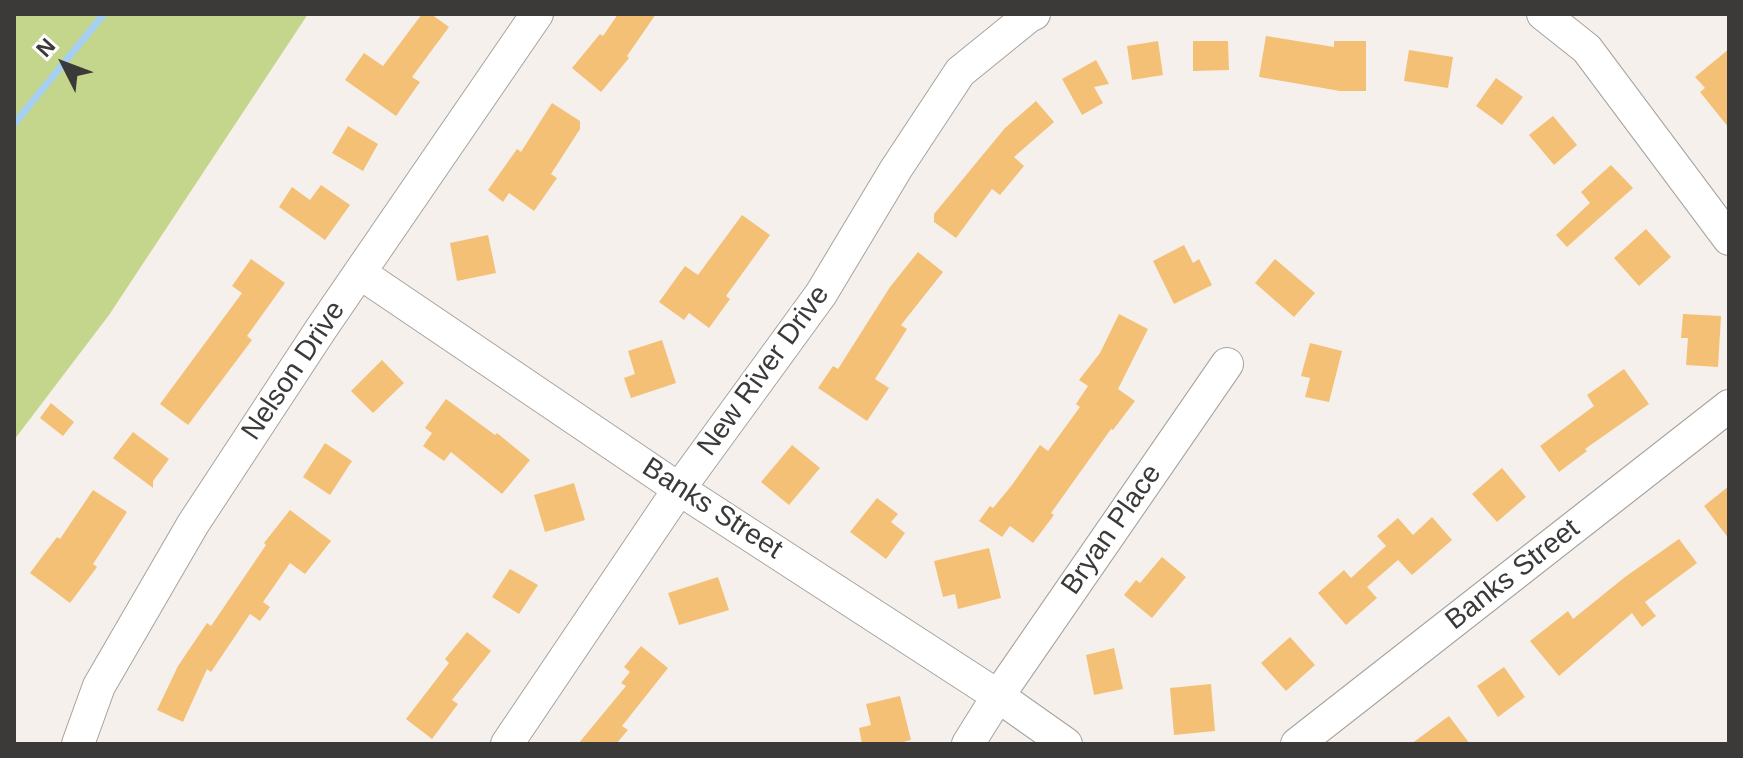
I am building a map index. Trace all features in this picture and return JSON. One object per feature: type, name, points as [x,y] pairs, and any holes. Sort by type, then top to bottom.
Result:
[{"type":"street","name":"Nelson Drive","points":[[78,744],[99,686],[193,524],[537,14]]},
{"type":"street","name":"New River Drive","points":[[507,744],[679,489],[821,294],[896,169],[960,72],[1034,14]]},
{"type":"street","points":[[1543,14],[1587,49],[1729,239]]},
{"type":"street","name":"Banks Street","points":[[360,273],[679,489],[998,696],[1066,744]]},
{"type":"street","name":"Bryan Place","points":[[968,744],[1227,364]]},
{"type":"street","name":"Banks Street","points":[[1297,744],[1729,406]]},
{"type":"green space","points":[[14,14],[308,14],[109,315],[14,440]]},
{"type":"building","points":[[422,14],[431,14],[449,27],[412,77],[420,82],[396,116],[345,80],[364,53],[383,66]]},
{"type":"building","points":[[618,14],[656,14],[627,56],[629,58],[601,92],[572,68],[600,34],[603,36]]},
{"type":"building","points":[[1266,36],[1334,47],[1334,41],[1366,41],[1366,91],[1340,91],[1259,77]]},
{"type":"building","points":[[1158,41],[1163,75],[1132,80],[1127,46]]},
{"type":"building","points":[[1193,41],[1228,41],[1229,70],[1193,71]]},
{"type":"building","points":[[1729,49],[1729,128],[1700,92],[1705,88],[1695,77]]},
{"type":"building","points":[[1409,50],[1453,57],[1448,88],[1404,81]]},
{"type":"building","points":[[1096,60],[1109,84],[1094,87],[1103,103],[1082,115],[1062,79]]},
{"type":"building","points":[[1496,78],[1523,97],[1502,125],[1476,106]]},
{"type":"building","points":[[1036,101],[1054,122],[1014,157],[1024,166],[1000,195],[992,189],[956,238],[934,222],[934,214],[1005,128]]},
{"type":"building","points":[[552,103],[580,121],[580,129],[551,174],[557,178],[534,211],[509,193],[503,202],[488,190],[517,149],[521,152]]},
{"type":"building","points":[[1553,116],[1577,145],[1554,165],[1529,135]]},
{"type":"building","points":[[348,126],[378,144],[363,171],[332,153]]},
{"type":"building","points":[[1611,165],[1633,188],[1567,247],[1556,235],[1590,203],[1581,192]]},
{"type":"building","points":[[321,185],[350,205],[325,240],[279,207],[292,187],[310,200]]},
{"type":"building","points":[[742,215],[770,235],[726,296],[730,299],[709,328],[689,313],[684,320],[659,302],[685,266],[698,275]]},
{"type":"building","points":[[1646,229],[1671,257],[1639,286],[1614,258]]},
{"type":"building","points":[[488,235],[496,273],[457,281],[450,243]]},
{"type":"building","points":[[1184,245],[1193,263],[1199,259],[1212,285],[1174,304],[1153,261]]},
{"type":"building","points":[[918,252],[943,272],[901,325],[907,329],[875,379],[889,388],[867,421],[818,388],[833,366],[838,369],[890,287]]},
{"type":"building","points":[[251,259],[285,283],[247,336],[252,340],[188,425],[160,404],[242,293],[232,286]]},
{"type":"building","points":[[1275,259],[1315,293],[1294,317],[1255,283]]},
{"type":"building","points":[[1119,314],[1148,329],[1118,389],[1135,401],[1111,429],[1033,543],[1010,526],[1002,537],[979,521],[1012,485],[1040,445],[1048,451],[1080,407],[1076,404],[1088,386],[1079,380],[1100,353]]},
{"type":"building","points":[[1683,314],[1721,316],[1718,367],[1686,365],[1688,338],[1681,338]]},
{"type":"building","points":[[662,340],[676,383],[631,398],[624,378],[635,374],[628,351]]},
{"type":"building","points":[[1310,343],[1342,351],[1329,402],[1305,397],[1310,378],[1301,376]]},
{"type":"building","points":[[382,360],[404,383],[373,413],[351,391]]},
{"type":"building","points":[[1624,369],[1649,404],[1585,449],[1587,451],[1559,472],[1540,446],[1594,406],[1587,395]]},
{"type":"building","points":[[446,399],[495,435],[497,433],[530,460],[502,494],[451,452],[444,461],[423,446],[432,433],[425,428]]},
{"type":"building","points":[[51,403],[74,422],[63,436],[40,418]]},
{"type":"building","points":[[133,432],[169,459],[153,481],[153,488],[113,458]]},
{"type":"building","points":[[325,443],[352,461],[330,495],[303,477]]},
{"type":"building","points":[[792,445],[820,468],[789,505],[761,482]]},
{"type":"building","points":[[1502,468],[1526,497],[1497,522],[1472,494]]},
{"type":"building","points":[[574,483],[585,520],[545,532],[534,495]]},
{"type":"building","points":[[1729,486],[1729,539],[1704,506]]},
{"type":"building","points":[[93,490],[127,512],[93,564],[97,567],[70,603],[30,573],[57,537],[60,539]]},
{"type":"building","points":[[877,498],[898,514],[891,522],[905,533],[886,559],[850,532]]},
{"type":"building","points":[[290,510],[331,541],[305,574],[290,563],[263,602],[270,607],[260,621],[250,614],[211,672],[207,669],[183,722],[157,710],[178,666],[207,623],[211,626],[266,545],[264,543]]},
{"type":"building","points":[[1432,517],[1452,540],[1412,575],[1398,560],[1367,587],[1377,598],[1346,625],[1318,593],[1344,570],[1351,578],[1386,546],[1377,536],[1398,518],[1413,535]]},
{"type":"building","points":[[1679,539],[1697,563],[1645,602],[1656,616],[1642,627],[1632,613],[1559,676],[1530,641],[1568,611],[1573,619]]},
{"type":"building","points":[[989,548],[1001,598],[958,609],[955,594],[943,597],[934,561]]},
{"type":"building","points":[[1162,557],[1186,577],[1152,618],[1124,595],[1136,580],[1140,583]]},
{"type":"building","points":[[510,569],[538,585],[519,614],[492,597]]},
{"type":"building","points":[[718,577],[729,610],[679,625],[668,593]]},
{"type":"building","points":[[467,632],[491,651],[452,700],[458,704],[432,739],[406,719],[449,663],[445,659]]},
{"type":"building","points":[[1290,637],[1315,665],[1286,691],[1261,663]]},
{"type":"building","points":[[641,646],[668,668],[622,726],[628,730],[616,744],[578,744],[626,686],[621,683],[630,672],[624,667]]},
{"type":"building","points":[[1114,648],[1123,689],[1094,695],[1086,655]]},
{"type":"building","points":[[1504,667],[1525,697],[1498,717],[1477,686]]},
{"type":"building","points":[[1211,684],[1215,731],[1174,735],[1170,688]]},
{"type":"building","points":[[900,696],[911,740],[896,744],[862,744],[859,728],[871,725],[866,704]]},
{"type":"building","points":[[1449,716],[1470,744],[1411,744]]},
{"type":"waterway","points":[[14,124],[104,14]]}]
